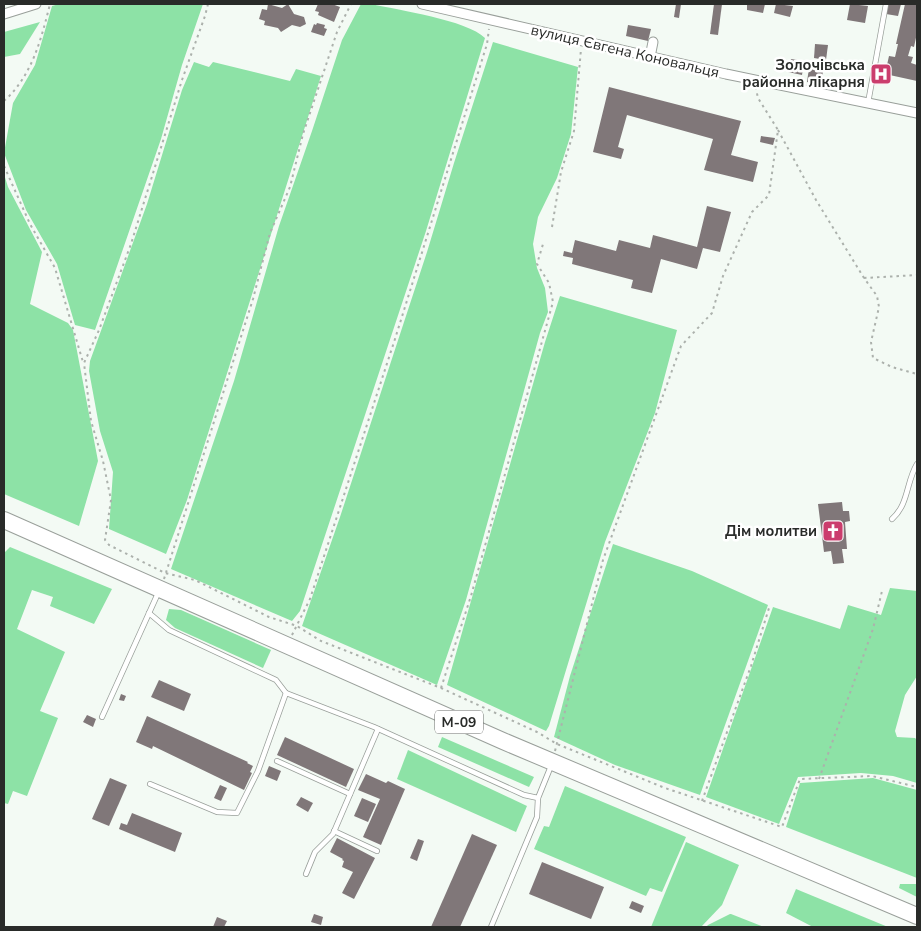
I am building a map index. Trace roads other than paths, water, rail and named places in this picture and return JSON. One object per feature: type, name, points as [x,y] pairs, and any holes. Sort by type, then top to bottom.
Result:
[{"type":"highway","name":"М-09","points":[[4,520],[553,762],[917,916]]},
{"type":"street","points":[[4,14],[36,4]]},
{"type":"street","name":"вулиця Євгена Коновальця","points":[[422,4],[581,42],[917,113]]},
{"type":"street","points":[[650,57],[653,42]]},
{"type":"lane","points":[[868,103],[886,4]]},
{"type":"lane","points":[[892,519],[899,513],[906,502],[912,472],[917,464]]},
{"type":"lane","points":[[102,717],[160,590]]},
{"type":"lane","points":[[149,614],[169,630],[276,680],[286,692],[378,729],[524,795],[538,798]]},
{"type":"lane","points":[[150,784],[217,812],[237,813],[258,771],[286,692]]},
{"type":"lane","points":[[306,874],[315,852],[333,834],[378,729]]},
{"type":"lane","points":[[277,761],[350,794]]},
{"type":"lane","points":[[491,927],[537,817],[538,798],[553,762]]},
{"type":"lane","points":[[334,831],[377,850]]},
{"type":"place","name":"Золочівська районна лікарня","points":[[881,74]]},
{"type":"place","name":"Дім молитви","points":[[833,531]]}]
